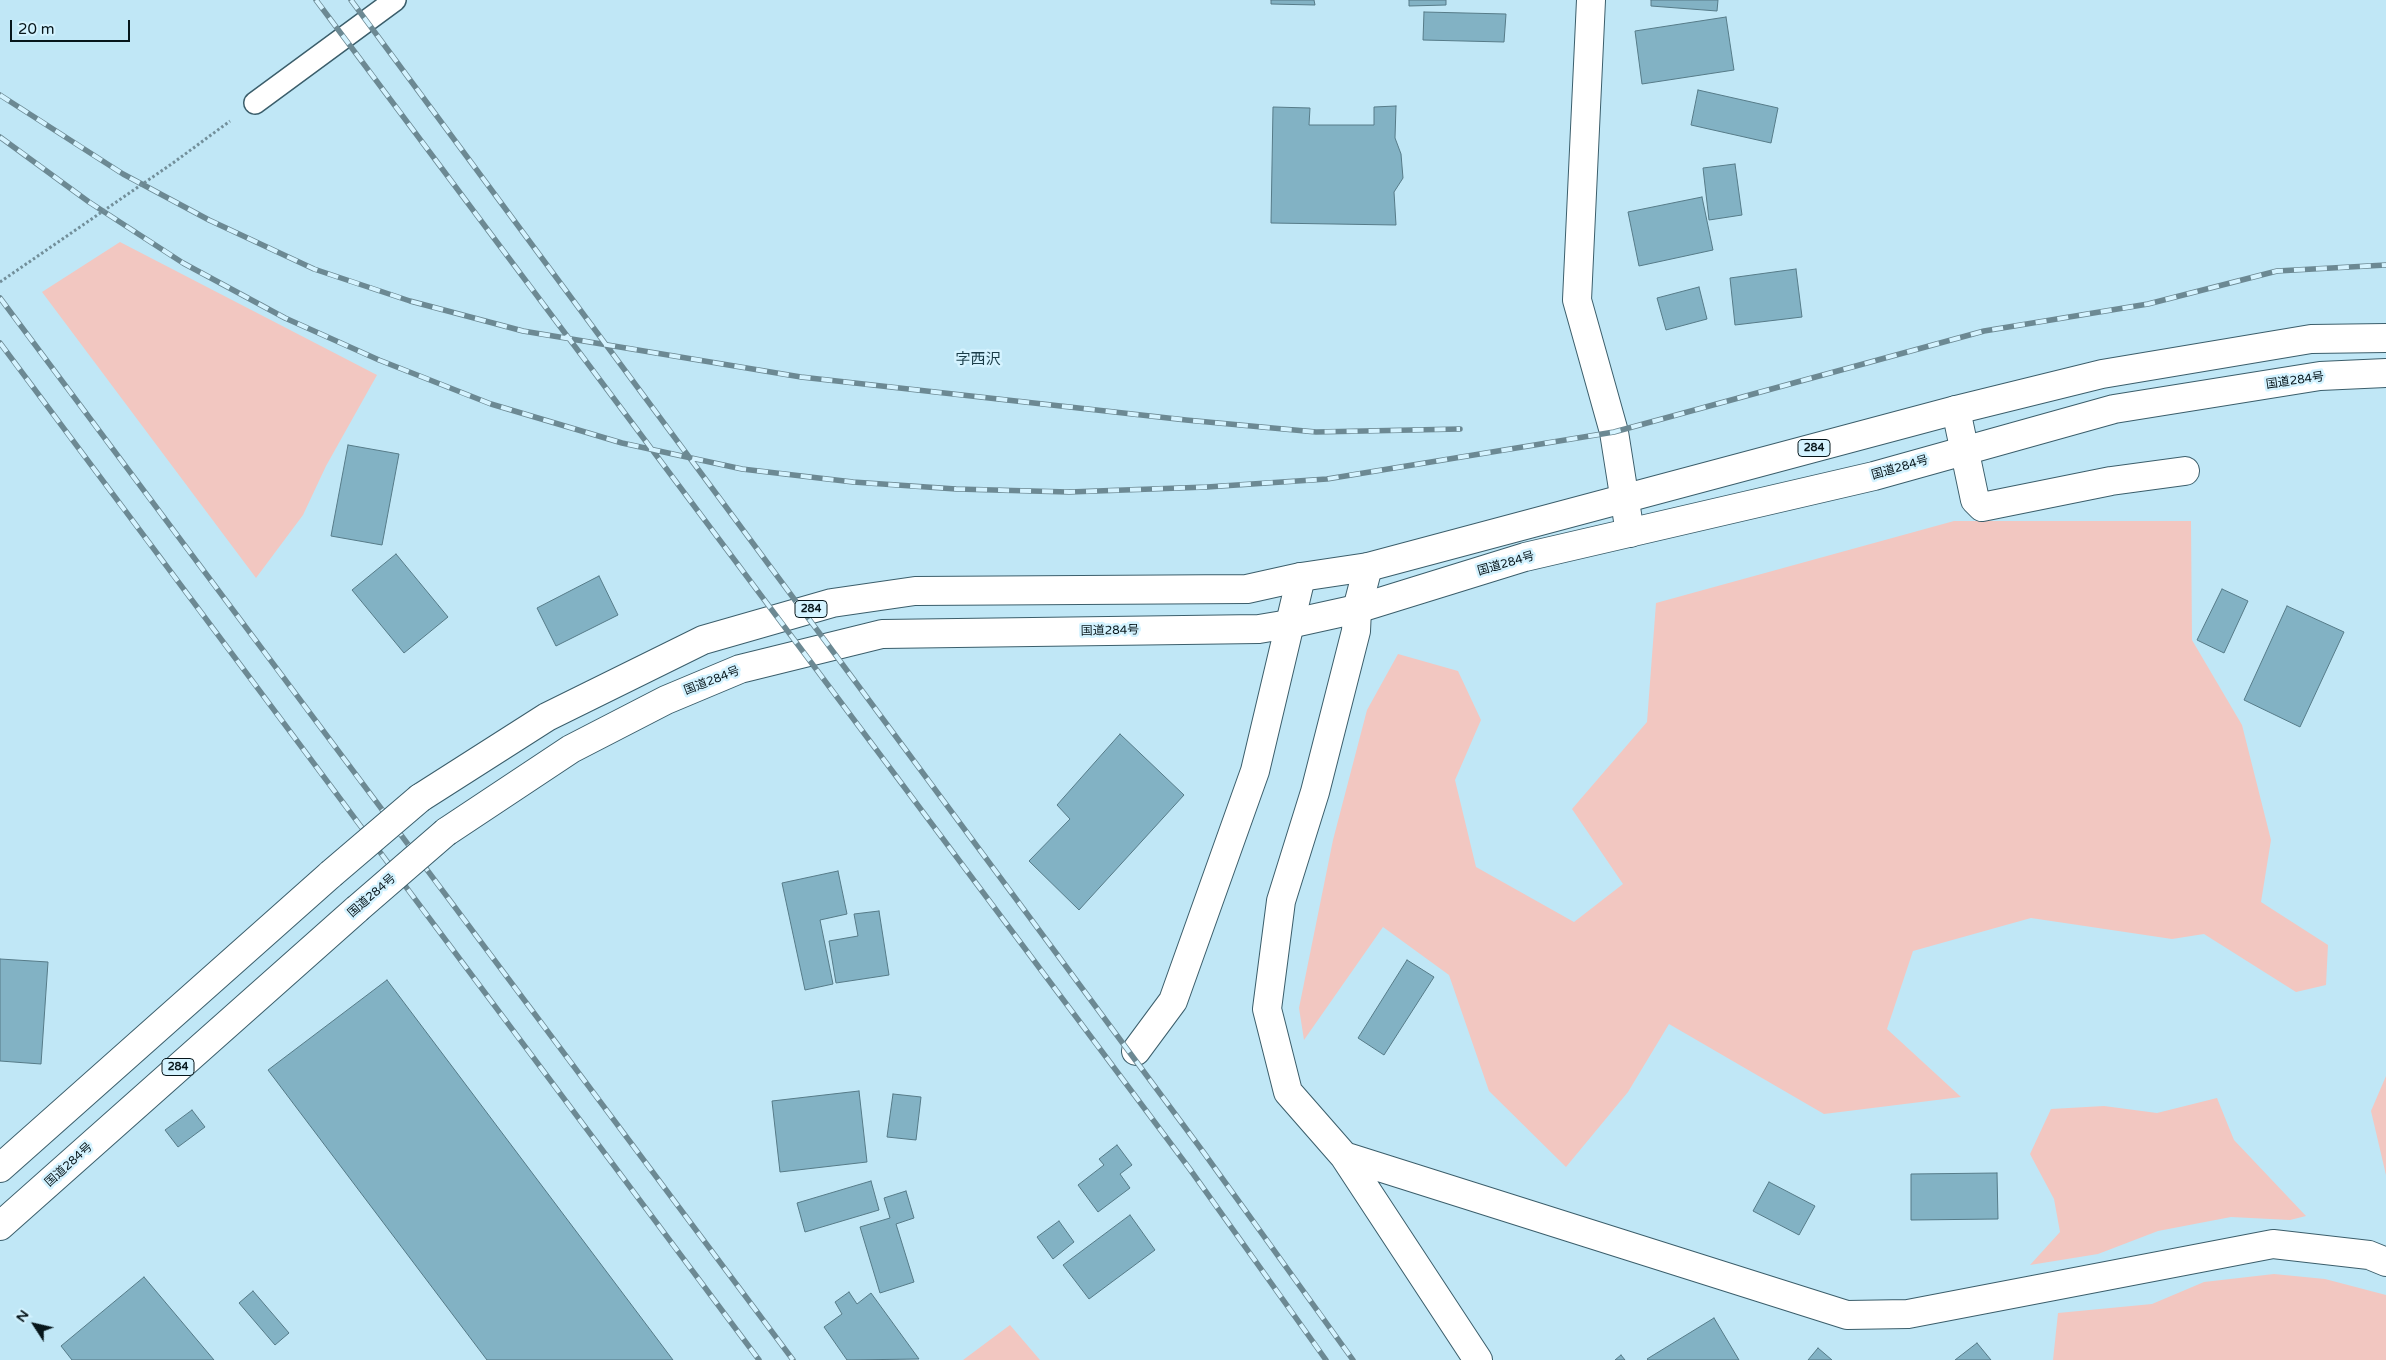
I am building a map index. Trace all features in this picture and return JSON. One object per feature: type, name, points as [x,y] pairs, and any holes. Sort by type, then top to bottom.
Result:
[{"type":"main road","points":[[1591,0],[1577,300],[1614,432],[1630,533]]},
{"type":"main road","name":"284","points":[[0,1168],[331,874],[420,798],[547,717],[703,640],[832,603],[916,591],[1247,589],[1301,577],[1368,567],[1522,524],[1624,500],[1956,410],[2102,374],[2311,339],[2386,338]]},
{"type":"main road","name":"国道284号","points":[[0,1226],[446,832],[571,749],[666,700],[740,670],[882,634],[1259,629],[1290,624],[1357,609],[1525,557],[1874,476],[2114,409],[2320,376],[2386,373]]},
{"type":"main road","points":[[1956,410],[1975,500],[1982,507],[2111,481],[2185,471]]},
{"type":"main road","points":[[1368,567],[1357,609],[1356,631],[1317,782],[1281,901],[1267,1009],[1288,1092],[1344,1156],[1478,1360]]},
{"type":"main road","points":[[1136,1051],[1173,1001],[1255,771],[1301,577]]},
{"type":"main road","points":[[1344,1156],[1847,1316],[1908,1314],[2273,1244],[2369,1255],[2386,1262]]},
{"type":"lane","points":[[255,103],[395,0]]},
{"type":"path","points":[[0,282],[173,163],[255,103]]},
{"type":"shaded area","points":[[120,242],[377,375],[326,466],[303,515],[256,578],[42,292]]},
{"type":"shaded area","points":[[1954,521],[2191,521],[2192,640],[2242,725],[2271,840],[2261,902],[2328,945],[2326,985],[2296,992],[2204,934],[2172,939],[2031,918],[1913,951],[1887,1029],[1961,1097],[1824,1114],[1669,1024],[1628,1092],[1566,1167],[1489,1091],[1449,975],[1383,927],[1304,1040],[1299,1008],[1333,840],[1367,710],[1398,654],[1458,671],[1481,720],[1455,780],[1476,867],[1574,922],[1623,884],[1572,809],[1647,722],[1656,603]]},
{"type":"shaded area","points":[[2386,1076],[2386,1175],[2371,1111]]},
{"type":"shaded area","points":[[2217,1098],[2234,1140],[2306,1216],[2290,1220],[2231,1217],[2158,1231],[2098,1254],[2030,1265],[2060,1232],[2054,1199],[2030,1154],[2051,1109],[2104,1106],[2157,1113]]},
{"type":"shaded area","points":[[2274,1274],[2325,1279],[2386,1295],[2386,1360],[2053,1360],[2058,1313],[2152,1304],[2204,1282]]},
{"type":"shaded area","points":[[1010,1325],[1040,1360],[963,1360]]},
{"type":"building","points":[[1271,0],[1314,0],[1315,5],[1271,4]]},
{"type":"building","points":[[1409,0],[1446,0],[1446,5],[1409,6]]},
{"type":"building","points":[[1651,0],[1718,0],[1717,11],[1651,6]]},
{"type":"building","points":[[1424,12],[1506,14],[1504,42],[1423,40]]},
{"type":"building","points":[[1726,17],[1734,70],[1642,84],[1635,31]]},
{"type":"building","points":[[1698,90],[1778,108],[1771,143],[1691,125]]},
{"type":"building","points":[[1396,106],[1395,138],[1401,154],[1403,178],[1394,192],[1396,225],[1271,223],[1273,107],[1310,108],[1309,125],[1374,125],[1374,107]]},
{"type":"building","points":[[1735,164],[1742,215],[1709,220],[1703,168]]},
{"type":"building","points":[[1702,197],[1713,250],[1639,266],[1628,212]]},
{"type":"building","points":[[1796,269],[1802,317],[1735,325],[1730,278]]},
{"type":"building","points":[[1699,287],[1707,319],[1666,330],[1657,298]]},
{"type":"building","points":[[348,445],[399,454],[382,545],[331,536]]},
{"type":"building","points":[[396,554],[448,617],[404,653],[352,590]]},
{"type":"building","points":[[599,576],[618,615],[556,646],[537,608]]},
{"type":"building","points":[[2222,589],[2248,601],[2224,653],[2197,640]]},
{"type":"building","points":[[2287,606],[2344,632],[2300,727],[2244,700]]},
{"type":"building","points":[[1120,734],[1184,795],[1079,910],[1029,861],[1070,819],[1057,805]]},
{"type":"building","points":[[838,871],[847,914],[820,920],[833,984],[805,990],[782,883]]},
{"type":"building","points":[[879,911],[889,975],[836,983],[829,941],[858,936],[854,914]]},
{"type":"building","points":[[0,959],[48,962],[41,1064],[0,1061]]},
{"type":"building","points":[[1407,960],[1434,977],[1384,1055],[1358,1038]]},
{"type":"building","points":[[387,980],[673,1360],[487,1360],[268,1070]]},
{"type":"building","points":[[859,1091],[867,1162],[780,1172],[772,1101]]},
{"type":"building","points":[[893,1094],[921,1097],[916,1140],[887,1137]]},
{"type":"building","points":[[192,1110],[205,1127],[178,1147],[165,1130]]},
{"type":"building","points":[[1117,1145],[1132,1165],[1120,1174],[1130,1188],[1098,1212],[1078,1185],[1104,1165],[1099,1159]]},
{"type":"building","points":[[1997,1173],[1998,1219],[1911,1220],[1911,1174]]},
{"type":"building","points":[[871,1181],[879,1210],[805,1232],[797,1203]]},
{"type":"building","points":[[1769,1182],[1815,1206],[1799,1235],[1753,1211]]},
{"type":"building","points":[[906,1191],[914,1218],[896,1224],[914,1282],[880,1293],[860,1227],[890,1218],[884,1198]]},
{"type":"building","points":[[1130,1215],[1155,1250],[1089,1299],[1063,1265]]},
{"type":"building","points":[[1059,1221],[1074,1242],[1053,1259],[1037,1237]]},
{"type":"building","points":[[144,1277],[214,1360],[72,1360],[61,1346]]},
{"type":"building","points":[[253,1291],[289,1333],[275,1345],[239,1303]]},
{"type":"building","points":[[849,1292],[857,1304],[871,1293],[919,1359],[847,1360],[824,1327],[842,1314],[835,1302]]},
{"type":"building","points":[[1714,1318],[1739,1360],[1647,1359]]},
{"type":"building","points":[[1977,1343],[1991,1360],[1955,1360]]},
{"type":"building","points":[[1818,1348],[1832,1360],[1808,1360]]},
{"type":"building","points":[[1621,1355],[1625,1360],[1615,1360]]},
{"type":"railway","points":[[316,0],[1189,1168],[1326,1360]]},
{"type":"railway","points":[[351,0],[1204,1153],[1353,1360]]},
{"type":"railway","points":[[0,95],[123,174],[209,220],[314,269],[410,301],[523,331],[801,377],[1186,420],[1316,432],[1460,429]]},
{"type":"railway","points":[[0,137],[89,202],[183,263],[285,318],[379,360],[491,404],[622,443],[742,469],[853,482],[956,489],[1069,492],[1207,487],[1327,479],[1614,432],[1984,331],[2148,304],[2277,271],[2386,265]]},
{"type":"railway","points":[[0,298],[793,1360]]},
{"type":"railway","points":[[0,343],[759,1360]]},
{"type":"district","name":"字西沢","points":[[978,360]]}]
